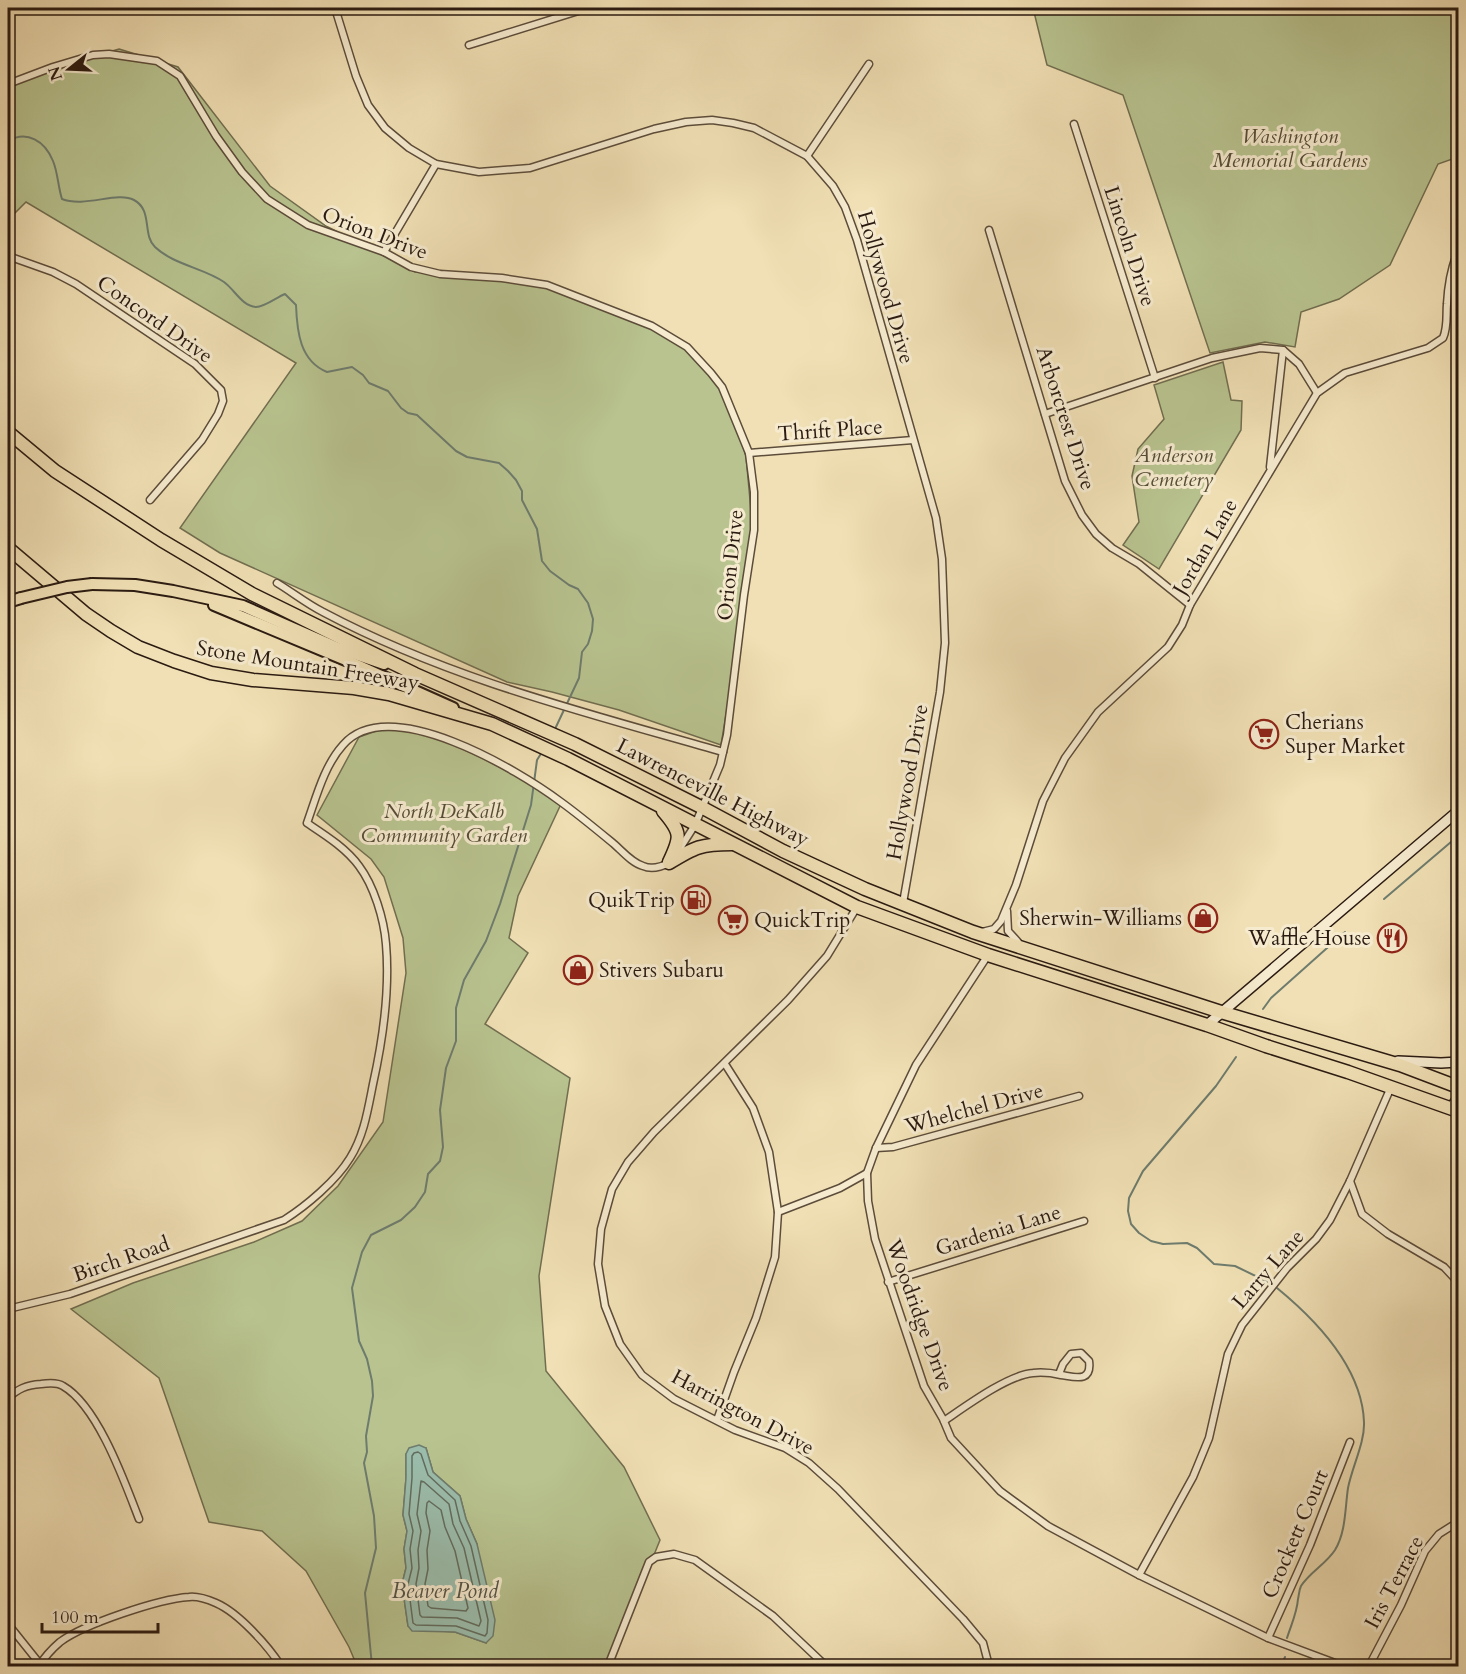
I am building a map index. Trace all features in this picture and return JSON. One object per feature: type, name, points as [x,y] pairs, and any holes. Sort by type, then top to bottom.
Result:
[{"type":"highway","name":"Stone Mountain Freeway","points":[[8,432],[55,471],[161,540],[252,594],[415,674]]},
{"type":"highway","name":"Stone Mountain Freeway","points":[[8,548],[86,614],[111,632],[138,647],[174,661],[211,673],[252,680],[354,688],[389,694],[492,724]]},
{"type":"highway","name":"Lawrenceville Highway","points":[[415,674],[575,744],[783,851],[902,904],[973,932],[1221,1012],[1383,1060],[1458,1087]]},
{"type":"highway","name":"Lawrenceville Highway","points":[[492,724],[568,759],[857,907],[988,955],[1208,1024],[1455,1110]]},
{"type":"highway","points":[[658,805],[672,822],[679,836],[669,863]]},
{"type":"highway","points":[[669,863],[706,844],[734,844]]},
{"type":"main road","name":"Lawrenceville Highway","points":[[8,602],[67,587],[92,584],[135,585],[243,606],[338,648],[415,674]]},
{"type":"main road","name":"Lawrenceville Highway","points":[[191,595],[492,724]]},
{"type":"main road","points":[[1208,1024],[1354,902],[1458,810]]},
{"type":"main road","points":[[1383,1060],[1458,1062]]},
{"type":"main road","points":[[1455,1110],[1458,1098]]},
{"type":"street","name":"Hollywood Drive","points":[[335,8],[356,76],[368,105],[385,128],[409,148],[436,164],[479,172],[530,168],[654,129],[686,122],[712,120],[754,128],[807,156],[833,186],[845,207],[857,240],[936,518],[944,591],[945,643],[940,692],[902,904]]},
{"type":"street","points":[[468,45],[588,8]]},
{"type":"street","name":"Orion Drive","points":[[8,84],[93,55],[109,54],[157,62],[180,76],[216,136],[242,172],[267,199],[308,225],[384,252],[411,267],[440,274],[502,278],[547,285],[652,326],[687,347],[717,380],[749,453],[754,492],[754,530],[723,752],[716,779],[695,825],[669,863]]},
{"type":"street","points":[[807,156],[869,64]]},
{"type":"street","name":"Lincoln Drive","points":[[1074,124],[1155,378]]},
{"type":"street","points":[[384,252],[436,164]]},
{"type":"street","name":"Arborcrest Drive","points":[[989,230],[1065,481],[1082,515],[1096,534],[1112,548],[1139,564],[1190,605]]},
{"type":"street","name":"Jordan Lane","points":[[973,932],[988,931],[998,927],[1007,908],[1043,801],[1065,758],[1098,712],[1168,647],[1182,626],[1190,605],[1317,393],[1345,373],[1428,348],[1440,341],[1445,333],[1449,283],[1458,251]]},
{"type":"street","name":"Concord Drive","points":[[8,256],[53,272],[76,284],[195,364],[221,390],[223,400],[213,423],[202,440],[150,500]]},
{"type":"street","points":[[1045,414],[1230,353],[1260,348],[1283,350],[1299,364],[1317,393]]},
{"type":"street","points":[[1269,471],[1283,350]]},
{"type":"street","name":"Thrift Place","points":[[749,453],[913,440]]},
{"type":"street","points":[[277,582],[322,612],[415,656],[538,700],[723,752]]},
{"type":"street","name":"Birch Road","points":[[8,1309],[70,1294],[284,1220],[299,1210],[350,1160],[369,1109],[378,1062],[387,975],[386,942],[382,918],[360,866],[337,843],[307,823],[324,778],[344,743],[371,728],[389,725],[410,728],[461,744],[511,770],[559,801],[639,865],[657,868],[669,863]]},
{"type":"street","name":"Harrington Drive","points":[[857,907],[827,956],[788,1000],[654,1132],[628,1162],[612,1189],[601,1229],[598,1264],[605,1306],[620,1344],[642,1375],[674,1400],[735,1430],[785,1448],[809,1463],[838,1489],[963,1619],[983,1643],[989,1666]]},
{"type":"street","name":"Jordan Lane","points":[[1007,908],[1007,925],[1010,934],[1028,950]]},
{"type":"street","name":"Woodridge Drive","points":[[988,955],[916,1065],[867,1173],[868,1201],[875,1239],[924,1386],[951,1438],[1000,1491],[1048,1526],[1139,1575],[1268,1638],[1343,1666]]},
{"type":"street","points":[[717,1420],[756,1318],[775,1257],[778,1212],[769,1152],[753,1108],[725,1064]]},
{"type":"street","name":"Larry Lane","points":[[1139,1575],[1194,1477],[1209,1438],[1228,1354],[1242,1325],[1287,1268],[1316,1239],[1330,1220],[1350,1181],[1391,1087]]},
{"type":"street","name":"Whelchel Drive","points":[[876,1149],[893,1147],[1079,1096]]},
{"type":"street","points":[[778,1212],[840,1188],[867,1173]]},
{"type":"street","points":[[1350,1181],[1362,1214],[1444,1268],[1458,1282]]},
{"type":"street","name":"Gardenia Lane","points":[[888,1282],[1084,1221]]},
{"type":"street","points":[[944,1421],[1019,1376],[1032,1373],[1081,1378],[1088,1373],[1089,1361],[1081,1353],[1071,1354],[1059,1374]]},
{"type":"street","points":[[8,1398],[18,1389],[49,1383],[62,1385],[75,1395],[95,1421],[118,1465],[139,1519]]},
{"type":"street","name":"Crockett Court","points":[[1268,1638],[1310,1545],[1350,1442]]},
{"type":"street","name":"Iris Terrace","points":[[1369,1666],[1401,1605],[1425,1551],[1439,1534],[1458,1522]]},
{"type":"street","points":[[608,1666],[649,1562],[656,1557],[674,1554],[695,1560],[773,1616],[826,1666]]},
{"type":"street","points":[[8,1624],[40,1665],[59,1642],[82,1630],[148,1606],[192,1596],[217,1604],[245,1624],[273,1653],[281,1666]]},
{"type":"green space","name":"Washington Memorial Gardens","points":[[1033,8],[1458,8],[1458,157],[1438,164],[1390,265],[1339,299],[1301,312],[1295,347],[1265,342],[1210,353],[1123,95],[1047,65]]},
{"type":"green space","points":[[119,49],[178,67],[270,186],[326,226],[415,272],[535,281],[650,322],[691,352],[723,384],[746,456],[754,544],[721,745],[619,710],[507,682],[220,553],[180,528],[296,363],[26,202],[8,220],[8,81]]},
{"type":"green space","name":"Anderson Cemetery","points":[[1223,362],[1231,400],[1242,401],[1241,430],[1159,569],[1123,545],[1139,522],[1132,476],[1138,449],[1164,419],[1154,385]]},
{"type":"green space","name":"North DeKalb Community Garden","points":[[385,728],[429,736],[484,759],[561,804],[518,896],[509,938],[528,953],[485,1024],[570,1078],[539,1276],[546,1371],[624,1467],[660,1540],[609,1666],[357,1666],[349,1647],[306,1571],[262,1531],[209,1522],[159,1378],[71,1309],[133,1283],[254,1242],[302,1221],[338,1186],[383,1122],[406,973],[403,938],[384,877],[371,859],[317,815],[359,737]],"holes":[[[426,1448],[433,1472],[460,1496],[466,1519],[477,1544],[486,1643],[455,1632],[408,1626],[402,1584],[406,1568],[404,1549],[407,1531],[403,1515],[406,1454]]]},
{"type":"water","name":"Beaver Pond","points":[[419,1445],[426,1448],[433,1472],[460,1496],[466,1519],[477,1544],[495,1620],[493,1636],[486,1643],[455,1632],[412,1631],[408,1626],[402,1584],[406,1568],[404,1549],[407,1531],[403,1515],[406,1454],[409,1448]]},
{"type":"waterway","points":[[8,141],[28,137],[35,139],[45,148],[55,166],[62,199],[81,202],[119,197],[134,200],[140,204],[146,216],[151,242],[155,247],[171,258],[216,277],[228,285],[247,304],[260,307],[285,294],[296,305],[297,325],[302,344],[311,361],[318,367],[327,372],[352,367],[369,383],[388,391],[401,408],[417,415],[456,451],[467,457],[499,463],[508,471],[522,491],[522,500],[537,529],[542,561],[550,571],[578,589],[588,603],[593,619],[588,644],[582,652],[579,678],[555,729]]},
{"type":"waterway","points":[[372,1666],[365,1593],[376,1548],[374,1516],[364,1463],[373,1396],[367,1359],[359,1341],[352,1288],[362,1252],[371,1235],[401,1220],[415,1207],[425,1192],[428,1174],[440,1161],[443,1147],[440,1110],[446,1068],[456,1041],[456,1008],[464,980],[486,941],[500,904],[531,805],[537,760],[542,752]]},
{"type":"waterway","points":[[1384,899],[1458,836]]},
{"type":"waterway","points":[[1263,1009],[1271,998],[1345,932]]},
{"type":"waterway","points":[[1236,1057],[1216,1086],[1143,1171],[1129,1198],[1128,1211],[1131,1224],[1151,1241],[1163,1244],[1187,1243],[1197,1248],[1214,1264],[1235,1266],[1268,1282]]},
{"type":"waterway","points":[[1277,1288],[1321,1330],[1346,1364],[1355,1382],[1364,1422],[1364,1430],[1348,1488],[1339,1543],[1331,1555],[1301,1586],[1287,1638]]},
{"type":"waterway","points":[[1281,1666],[1285,1657]]},
{"type":"place","name":"Cherians Super Market","points":[[1264,734]]},
{"type":"place","name":"QuikTrip","points":[[696,900]]},
{"type":"place","name":"Sherwin-Williams","points":[[1203,918]]},
{"type":"place","name":"QuickTrip","points":[[733,920]]},
{"type":"place","name":"Waffle House","points":[[1392,938]]},
{"type":"place","name":"Stivers Subaru","points":[[578,970]]}]
